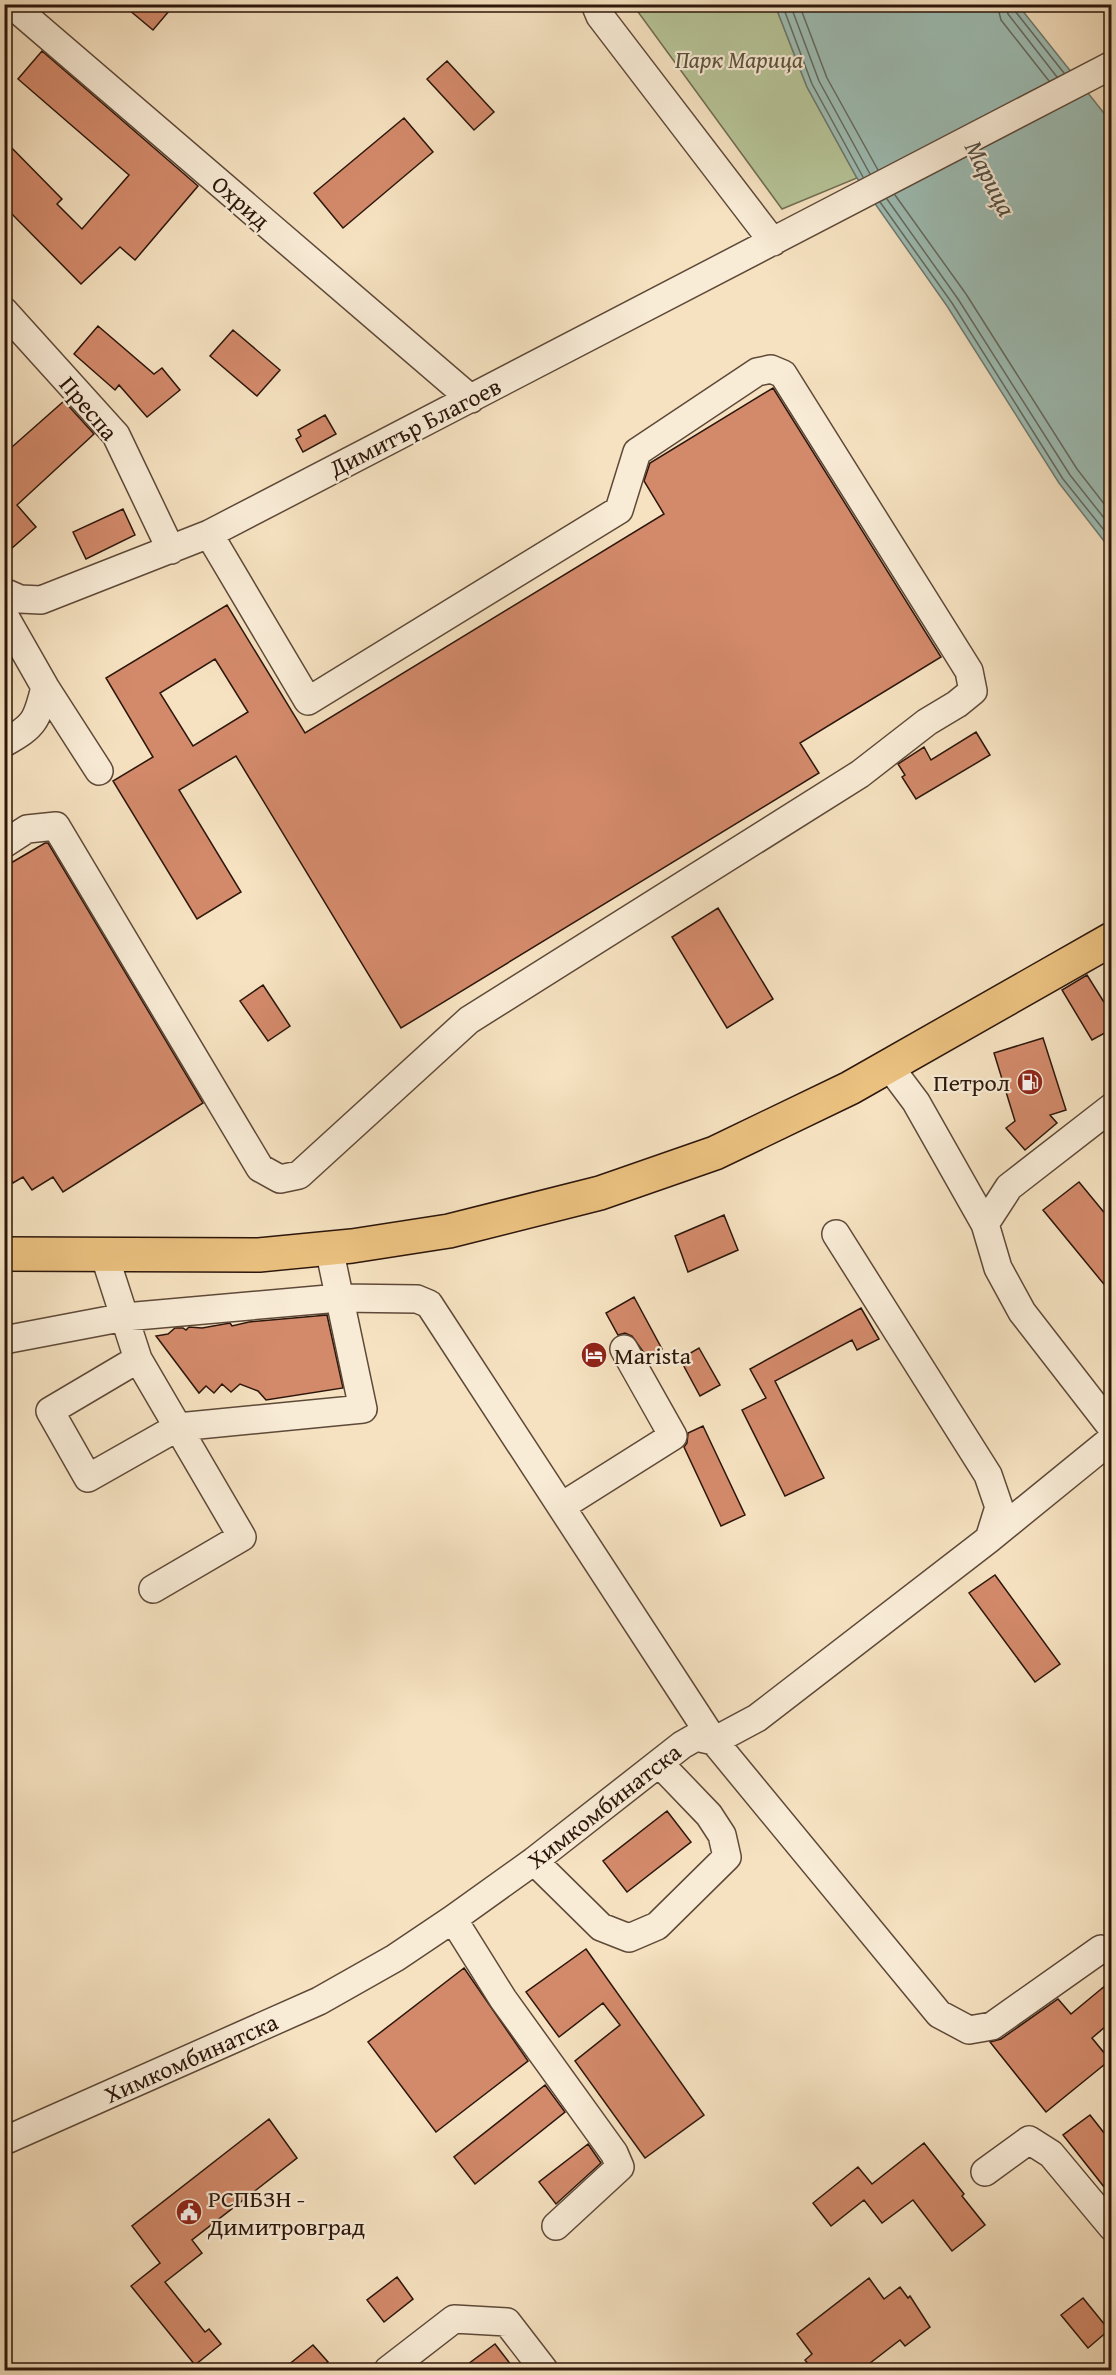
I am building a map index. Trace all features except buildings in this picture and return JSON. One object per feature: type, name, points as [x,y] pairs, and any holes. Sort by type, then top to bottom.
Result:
[{"type":"main road","points":[[4,1254],[259,1255],[329,1248],[449,1231],[600,1193],[715,1153],[850,1088],[1112,939]]},
{"type":"street","name":"Охрид","points":[[11,4],[471,399]]},
{"type":"street","points":[[595,4],[600,16],[773,242]]},
{"type":"street","name":"Димитър Благоев","points":[[4,592],[20,598],[41,600],[209,534],[1112,65]]},
{"type":"street","name":"Преспа","points":[[4,311],[116,435],[171,550]]},
{"type":"street","points":[[4,844],[27,829],[56,826],[260,1168],[280,1179],[299,1175],[469,1020],[860,774],[927,722],[957,704],[973,691],[969,671],[783,374],[771,369],[757,372],[637,452],[619,510],[308,701],[209,534]]},
{"type":"street","points":[[6,620],[45,687],[99,771]]},
{"type":"street","points":[[4,743],[27,730],[40,711],[45,687]]},
{"type":"street","points":[[889,1066],[916,1102],[985,1224],[998,1268],[1022,1312],[1112,1428]]},
{"type":"street","points":[[985,1224],[1009,1187],[1112,1107]]},
{"type":"street","points":[[836,1234],[988,1475],[999,1507],[989,1539]]},
{"type":"street","points":[[138,1359],[51,1411],[88,1478],[178,1427],[363,1409],[329,1248]]},
{"type":"street","points":[[104,1254],[138,1359],[242,1537],[153,1589]]},
{"type":"street","points":[[4,1340],[124,1317],[339,1298],[417,1299],[429,1304],[714,1741],[757,1718],[989,1539],[1112,1439]]},
{"type":"street","points":[[562,1506],[673,1436],[624,1349]]},
{"type":"street","name":"Химкомбинатска","points":[[4,2141],[319,2001],[395,1958],[534,1861],[658,1763],[696,1737],[714,1741],[939,2014],[969,2030],[992,2026],[1101,1949],[1112,1952]]},
{"type":"street","points":[[534,1861],[601,1927],[629,1938],[657,1926],[727,1857],[722,1835],[709,1815],[658,1763]]},
{"type":"street","points":[[453,1919],[503,1999],[614,2153],[620,2168],[556,2226]]},
{"type":"street","points":[[985,2172],[1029,2140],[1051,2154],[1112,2227]]},
{"type":"street","points":[[388,2370],[454,2319],[507,2322],[544,2370]]},
{"type":"green space","name":"Парк Марица","points":[[633,5],[775,5],[807,87],[857,178],[782,209]]},
{"type":"water","name":"Марица","points":[[775,5],[1018,5],[1111,122],[1111,550],[1059,483],[947,306],[857,178],[807,87]]},
{"type":"place","name":"Петрол","points":[[1030,1082]]},
{"type":"place","name":"Marista","points":[[594,1355]]},
{"type":"place","name":"РСПБЗН - Димитровград","points":[[189,2212]]}]
